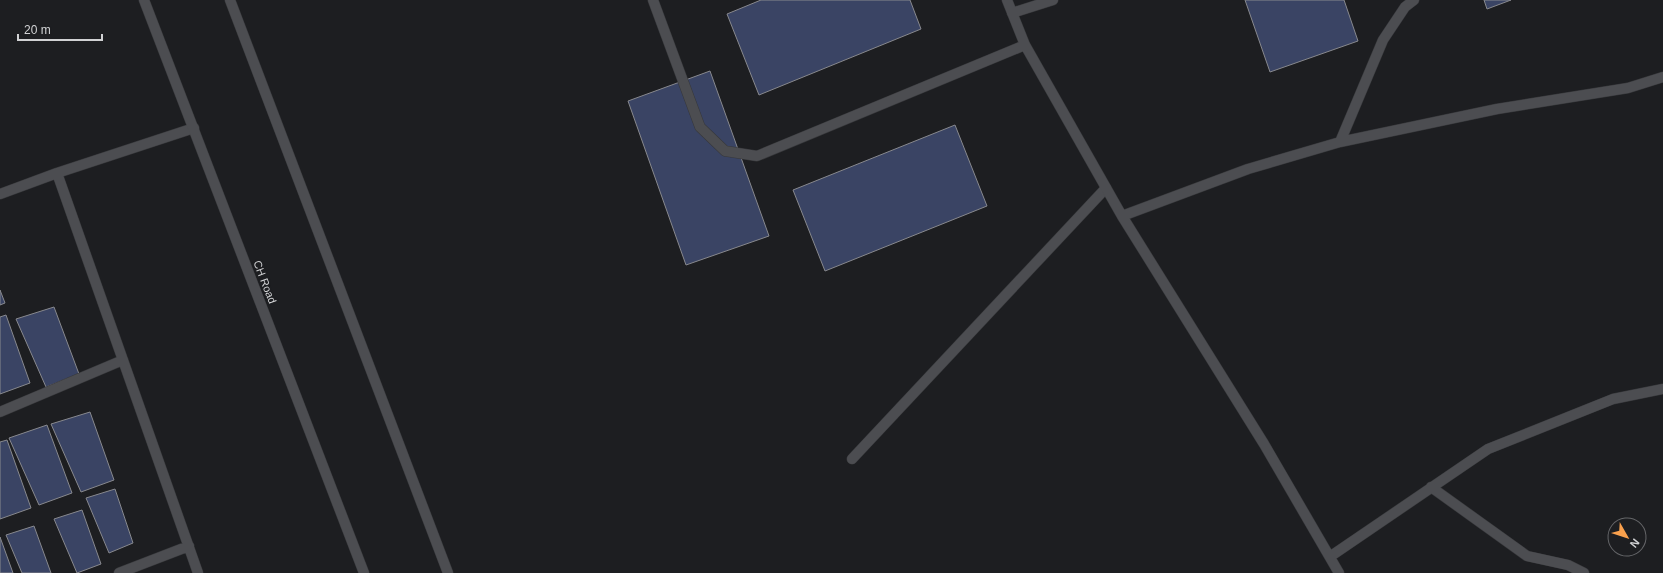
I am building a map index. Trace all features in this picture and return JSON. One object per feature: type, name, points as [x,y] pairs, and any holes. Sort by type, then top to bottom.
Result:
[{"type":"street","name":"CH Road","points":[[144,0],[364,573]]},
{"type":"street","points":[[230,0],[448,573]]},
{"type":"street","points":[[653,0],[700,127],[725,151],[757,156],[1025,45]]},
{"type":"street","points":[[1007,0],[1025,45],[1122,216],[1264,444],[1331,556],[1339,573]]},
{"type":"street","points":[[1012,13],[1053,0]]},
{"type":"street","points":[[1340,142],[1383,40],[1405,7],[1414,0]]},
{"type":"street","points":[[1122,216],[1248,170],[1340,142],[1498,108],[1628,88],[1663,77]]},
{"type":"street","points":[[0,194],[57,173],[194,128]]},
{"type":"street","points":[[57,173],[198,573]]},
{"type":"street","points":[[852,459],[1106,188]]},
{"type":"street","points":[[0,412],[123,360]]},
{"type":"street","points":[[1331,556],[1431,486],[1488,449],[1613,399],[1663,388]]},
{"type":"street","points":[[1431,486],[1527,556],[1568,565],[1584,573]]},
{"type":"street","points":[[119,573],[189,546]]},
{"type":"building","points":[[761,0],[910,0],[921,29],[759,95],[727,14]]},
{"type":"building","points":[[1245,0],[1344,0],[1358,41],[1270,72]]},
{"type":"building","points":[[1484,0],[1511,0],[1487,9]]},
{"type":"building","points":[[710,71],[769,236],[686,265],[628,101]]},
{"type":"building","points":[[955,125],[987,206],[825,271],[793,190]]},
{"type":"building","points":[[0,290],[5,303],[0,305]]},
{"type":"building","points":[[54,307],[79,374],[46,387],[16,319]]},
{"type":"building","points":[[6,315],[30,383],[0,394],[0,317]]},
{"type":"building","points":[[90,412],[114,480],[81,492],[51,424]]},
{"type":"building","points":[[47,425],[72,493],[39,505],[9,438]]},
{"type":"building","points":[[7,440],[31,508],[0,519],[0,442]]},
{"type":"building","points":[[115,489],[133,543],[109,553],[86,498]]},
{"type":"building","points":[[82,510],[101,564],[77,573],[54,519]]},
{"type":"building","points":[[34,526],[51,573],[22,573],[6,535]]},
{"type":"building","points":[[0,537],[13,573],[0,573]]}]
